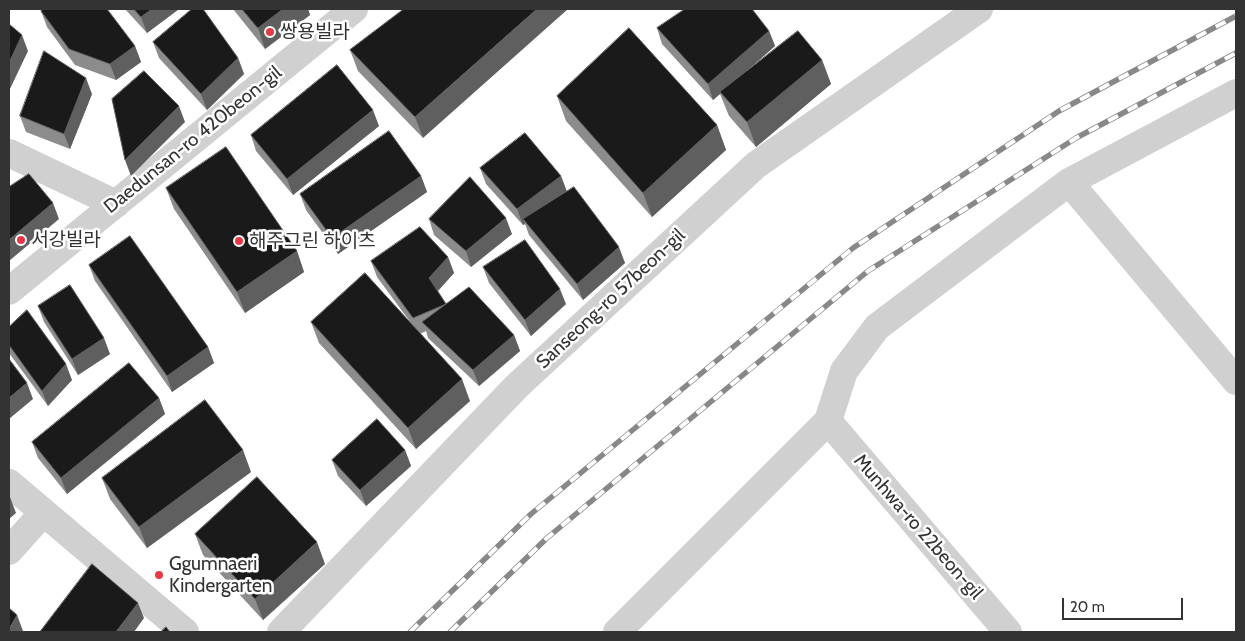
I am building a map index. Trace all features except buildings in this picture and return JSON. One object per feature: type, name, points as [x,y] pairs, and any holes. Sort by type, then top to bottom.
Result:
[{"type":"street","name":"Daedunsan-ro 420beon-gil","points":[[9,291],[354,9]]},
{"type":"street","name":"Sanseong-ro 57beon-gil","points":[[280,632],[517,386],[756,165],[948,17],[979,9]]},
{"type":"street","points":[[618,632],[828,421],[844,371],[877,327],[1069,182],[1236,93]]},
{"type":"street","points":[[9,153],[116,204]]},
{"type":"street","points":[[1069,182],[1236,381]]},
{"type":"street","name":"Munhwa-ro 22beon-gil","points":[[828,421],[1008,632]]},
{"type":"street","points":[[9,483],[185,632]]},
{"type":"street","points":[[9,550],[44,512]]},
{"type":"railway","points":[[410,632],[531,514],[853,248],[1059,111],[1236,16]]},
{"type":"railway","points":[[450,632],[547,538],[868,271],[1076,138],[1236,53]]},
{"type":"place","name":"쌍용빌라","points":[[270,32]]},
{"type":"place","name":"서강빌라","points":[[21,240]]},
{"type":"place","name":"해주그린 하이츠","points":[[239,241]]},
{"type":"place","name":"Ggumnaeri Kindergarten","points":[[159,575]]}]
